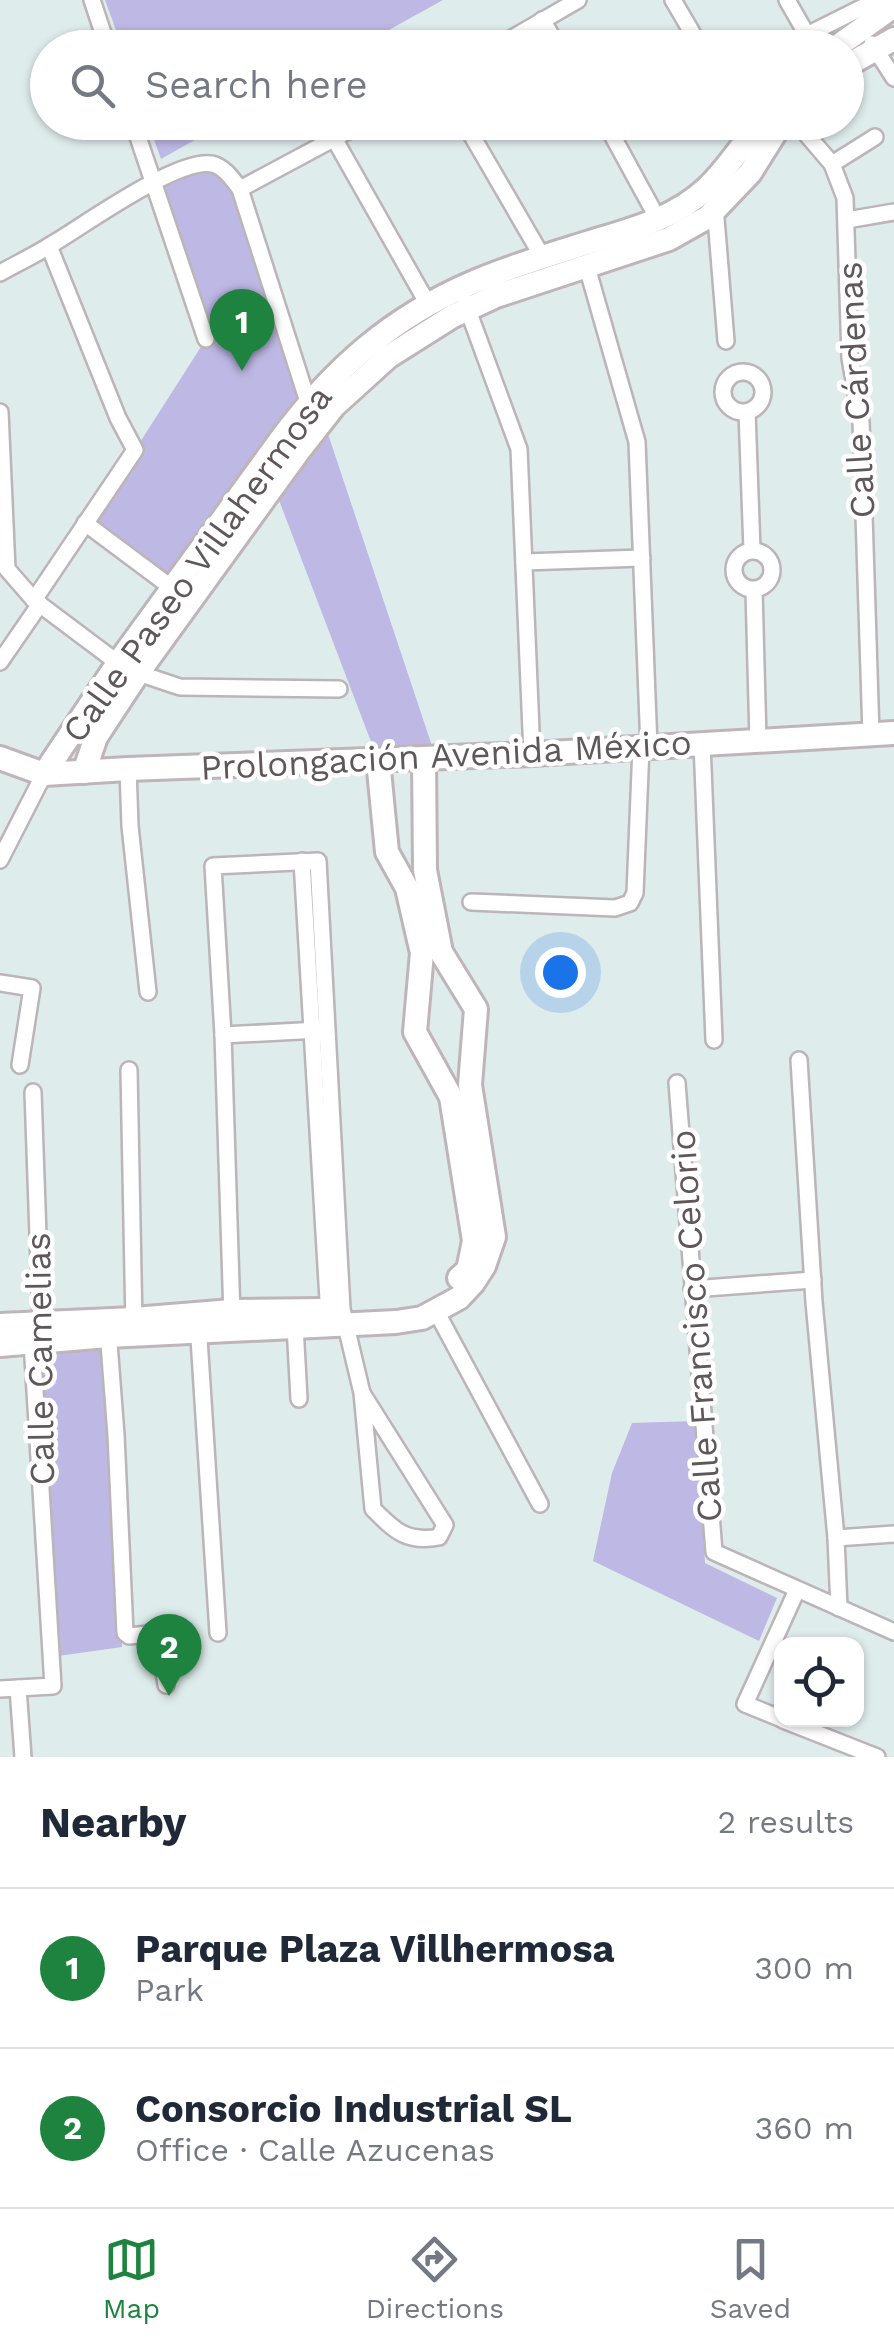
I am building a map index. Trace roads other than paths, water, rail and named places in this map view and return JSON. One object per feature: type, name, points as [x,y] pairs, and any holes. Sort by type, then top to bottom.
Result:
[{"type":"street","points":[[92,0],[102,30]]},
{"type":"street","points":[[525,30],[578,0]]},
{"type":"street","points":[[673,0],[690,30]]},
{"type":"street","points":[[786,0],[804,30]]},
{"type":"street","points":[[850,30],[877,0]]},
{"type":"street","points":[[823,30],[894,6]]},
{"type":"street","points":[[859,19],[884,44],[894,78]]},
{"type":"street","points":[[542,20],[548,30]]},
{"type":"street","points":[[832,164],[875,138]]},
{"type":"street","points":[[139,140],[206,339]]},
{"type":"street","points":[[240,190],[335,140],[429,306]]},
{"type":"street","points":[[474,140],[543,258]]},
{"type":"street","points":[[615,140],[659,221]]},
{"type":"street","name":"Calle Paseo Villahermosa","points":[[44,774],[128,668],[289,446],[308,402],[346,365],[391,326],[429,306],[496,296],[669,240],[708,217],[712,199],[744,140]]},
{"type":"street","name":"Calle Paseo Villahermosa","points":[[84,772],[128,668],[172,588],[289,446],[388,358],[453,316],[474,282],[659,221],[712,199],[750,174],[771,140]]},
{"type":"street","name":"Calle Cárdenas","points":[[811,140],[832,164],[845,198],[850,358],[861,421],[883,733]]},
{"type":"street","points":[[0,273],[154,182],[189,167],[213,164],[228,173],[240,190],[308,402]]},
{"type":"street","points":[[712,199],[726,341]]},
{"type":"street","points":[[847,220],[894,212]]},
{"type":"street","points":[[0,662],[135,450],[118,418],[49,246]]},
{"type":"street","points":[[471,902],[615,908],[630,902],[635,893],[645,747],[637,442],[588,267]]},
{"type":"street","points":[[464,299],[520,449],[532,754]]},
{"type":"street","points":[[0,412],[7,569],[37,602],[128,668],[180,687],[339,689]]},
{"type":"street","points":[[747,412],[752,550]]},
{"type":"street","points":[[85,523],[172,588]]},
{"type":"street","points":[[752,550],[768,557],[772,565],[769,582],[754,590],[738,583],[734,575],[738,558],[752,550]]},
{"type":"street","points":[[524,562],[642,558]]},
{"type":"street","points":[[754,590],[758,741]]},
{"type":"street","name":"Prolongación Avenida México","points":[[0,758],[44,774],[532,754],[883,733]]},
{"type":"street","points":[[702,743],[714,1040]]},
{"type":"street","points":[[0,1325],[36,1332],[336,1317],[396,1322],[422,1318],[436,1311],[473,1283],[494,1237],[470,1085],[476,1009],[441,952],[426,870],[424,758]]},
{"type":"street","points":[[233,1320],[295,1326],[398,1307],[426,1301],[468,1270],[474,1241],[451,1098],[415,1032],[422,953],[407,888],[387,852],[378,760]]},
{"type":"street","points":[[128,769],[130,826],[148,992]]},
{"type":"street","points":[[0,860],[44,774]]},
{"type":"street","points":[[233,1320],[213,866],[310,861],[336,1317],[362,1393],[445,1525],[439,1537],[422,1540],[396,1531],[372,1509],[362,1393]]},
{"type":"street","points":[[0,984],[32,988],[20,1065]]},
{"type":"street","points":[[223,1035],[320,1030]]},
{"type":"street","points":[[800,1060],[839,1608]]},
{"type":"street","points":[[129,1070],[134,1327]]},
{"type":"street","name":"Calle Francisco Celorio","points":[[678,1084],[714,1552],[894,1632]]},
{"type":"street","name":"Calle Camelias","points":[[18,1688],[53,1686],[36,1332],[33,1092]]},
{"type":"street","points":[[692,1289],[813,1280]]},
{"type":"street","points":[[436,1311],[540,1504]]},
{"type":"street","points":[[198,1324],[218,1633]]},
{"type":"street","points":[[295,1326],[299,1399]]},
{"type":"street","points":[[108,1328],[125,1633],[129,1636],[158,1632],[166,1684]]},
{"type":"street","points":[[0,1344],[36,1332]]},
{"type":"street","points":[[836,1538],[894,1534]]},
{"type":"street","points":[[776,1637],[797,1590]]},
{"type":"street","points":[[774,1640],[745,1704],[774,1716]]},
{"type":"street","points":[[0,1689],[18,1688],[23,1757]]},
{"type":"street","points":[[802,1727],[877,1757]]},
{"type":"place","name":"Parque Plaza Villhermosa","points":[[242,371]]},
{"type":"place","name":"Consorcio Industrial SL","points":[[169,1696]]}]
